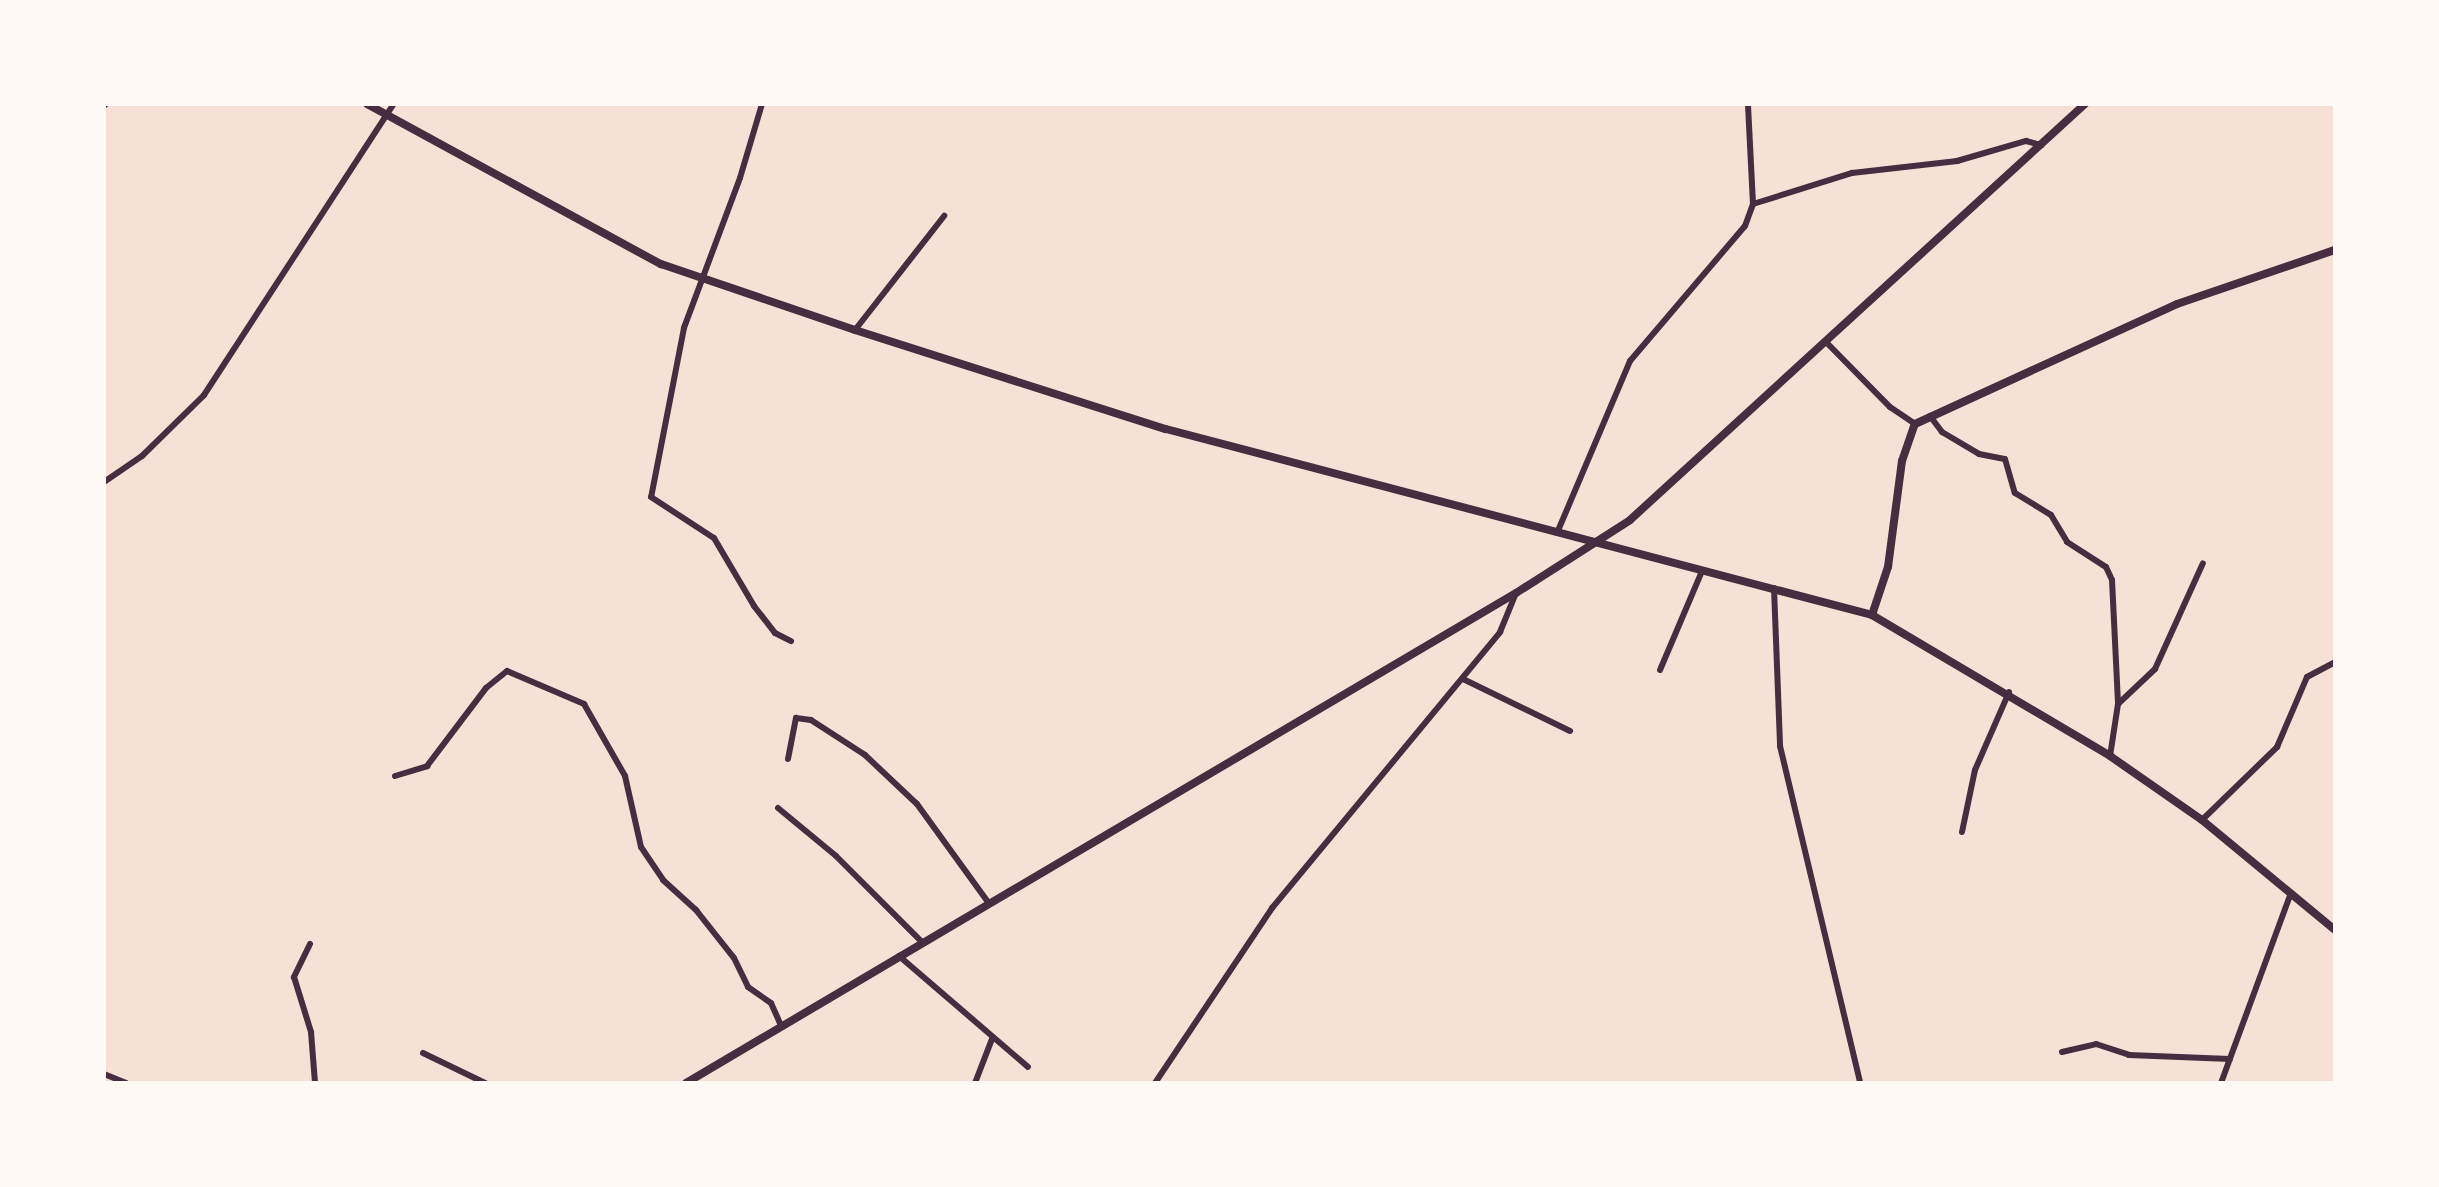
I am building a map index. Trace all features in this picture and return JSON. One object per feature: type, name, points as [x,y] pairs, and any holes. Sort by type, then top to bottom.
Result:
[{"type":"street","points":[[367,104],[661,264],[700,274],[855,330],[1166,429],[1872,615],[2009,692],[2110,756],[2202,820],[2335,930]]},
{"type":"street","points":[[104,482],[142,456],[204,395],[394,104]]},
{"type":"street","points":[[762,104],[740,178],[700,274],[684,328],[651,497],[714,538],[754,606],[775,633],[791,641]]},
{"type":"street","points":[[1557,533],[1630,361],[1709,274],[1745,226],[1753,204],[1748,104]]},
{"type":"street","points":[[686,1083],[1516,593],[1597,542],[1672,486],[2085,104]]},
{"type":"street","points":[[1753,204],[1852,173],[1957,161],[2026,141],[2041,145]]},
{"type":"street","points":[[855,330],[944,216]]},
{"type":"street","points":[[1872,615],[1888,567],[1902,461],[1915,424],[2177,304],[2335,250]]},
{"type":"street","points":[[1827,343],[1890,407],[1915,424]]},
{"type":"street","points":[[1930,416],[1942,432],[1979,454],[2005,459],[2015,493],[2051,515],[2067,542],[2106,567],[2112,580],[2118,704],[2110,756]]},
{"type":"street","points":[[2118,704],[2155,669],[2203,563]]},
{"type":"street","points":[[1660,670],[1702,571]]},
{"type":"street","points":[[1774,588],[1780,746],[1860,1083]]},
{"type":"street","points":[[1155,1083],[1272,908],[1500,632],[1516,593]]},
{"type":"street","points":[[2202,820],[2277,747],[2307,677],[2335,662]]},
{"type":"street","points":[[395,776],[427,766],[486,688],[507,671],[584,704],[625,776],[641,847],[663,880],[696,910],[734,958],[748,987],[771,1003],[781,1025]]},
{"type":"street","points":[[1463,679],[1570,731]]},
{"type":"street","points":[[1962,832],[1975,770],[2009,692]]},
{"type":"street","points":[[788,759],[796,718],[811,720],[865,755],[917,804],[988,902]]},
{"type":"street","points":[[778,808],[836,856],[922,942]]},
{"type":"street","points":[[2221,1083],[2291,893]]},
{"type":"street","points":[[310,944],[294,977],[311,1032],[315,1083]]},
{"type":"street","points":[[899,956],[1028,1067]]},
{"type":"street","points":[[975,1083],[992,1039]]},
{"type":"street","points":[[2062,1052],[2096,1044],[2129,1055],[2230,1059]]},
{"type":"street","points":[[423,1053],[485,1083]]},
{"type":"street","points":[[104,1074],[126,1083]]}]
